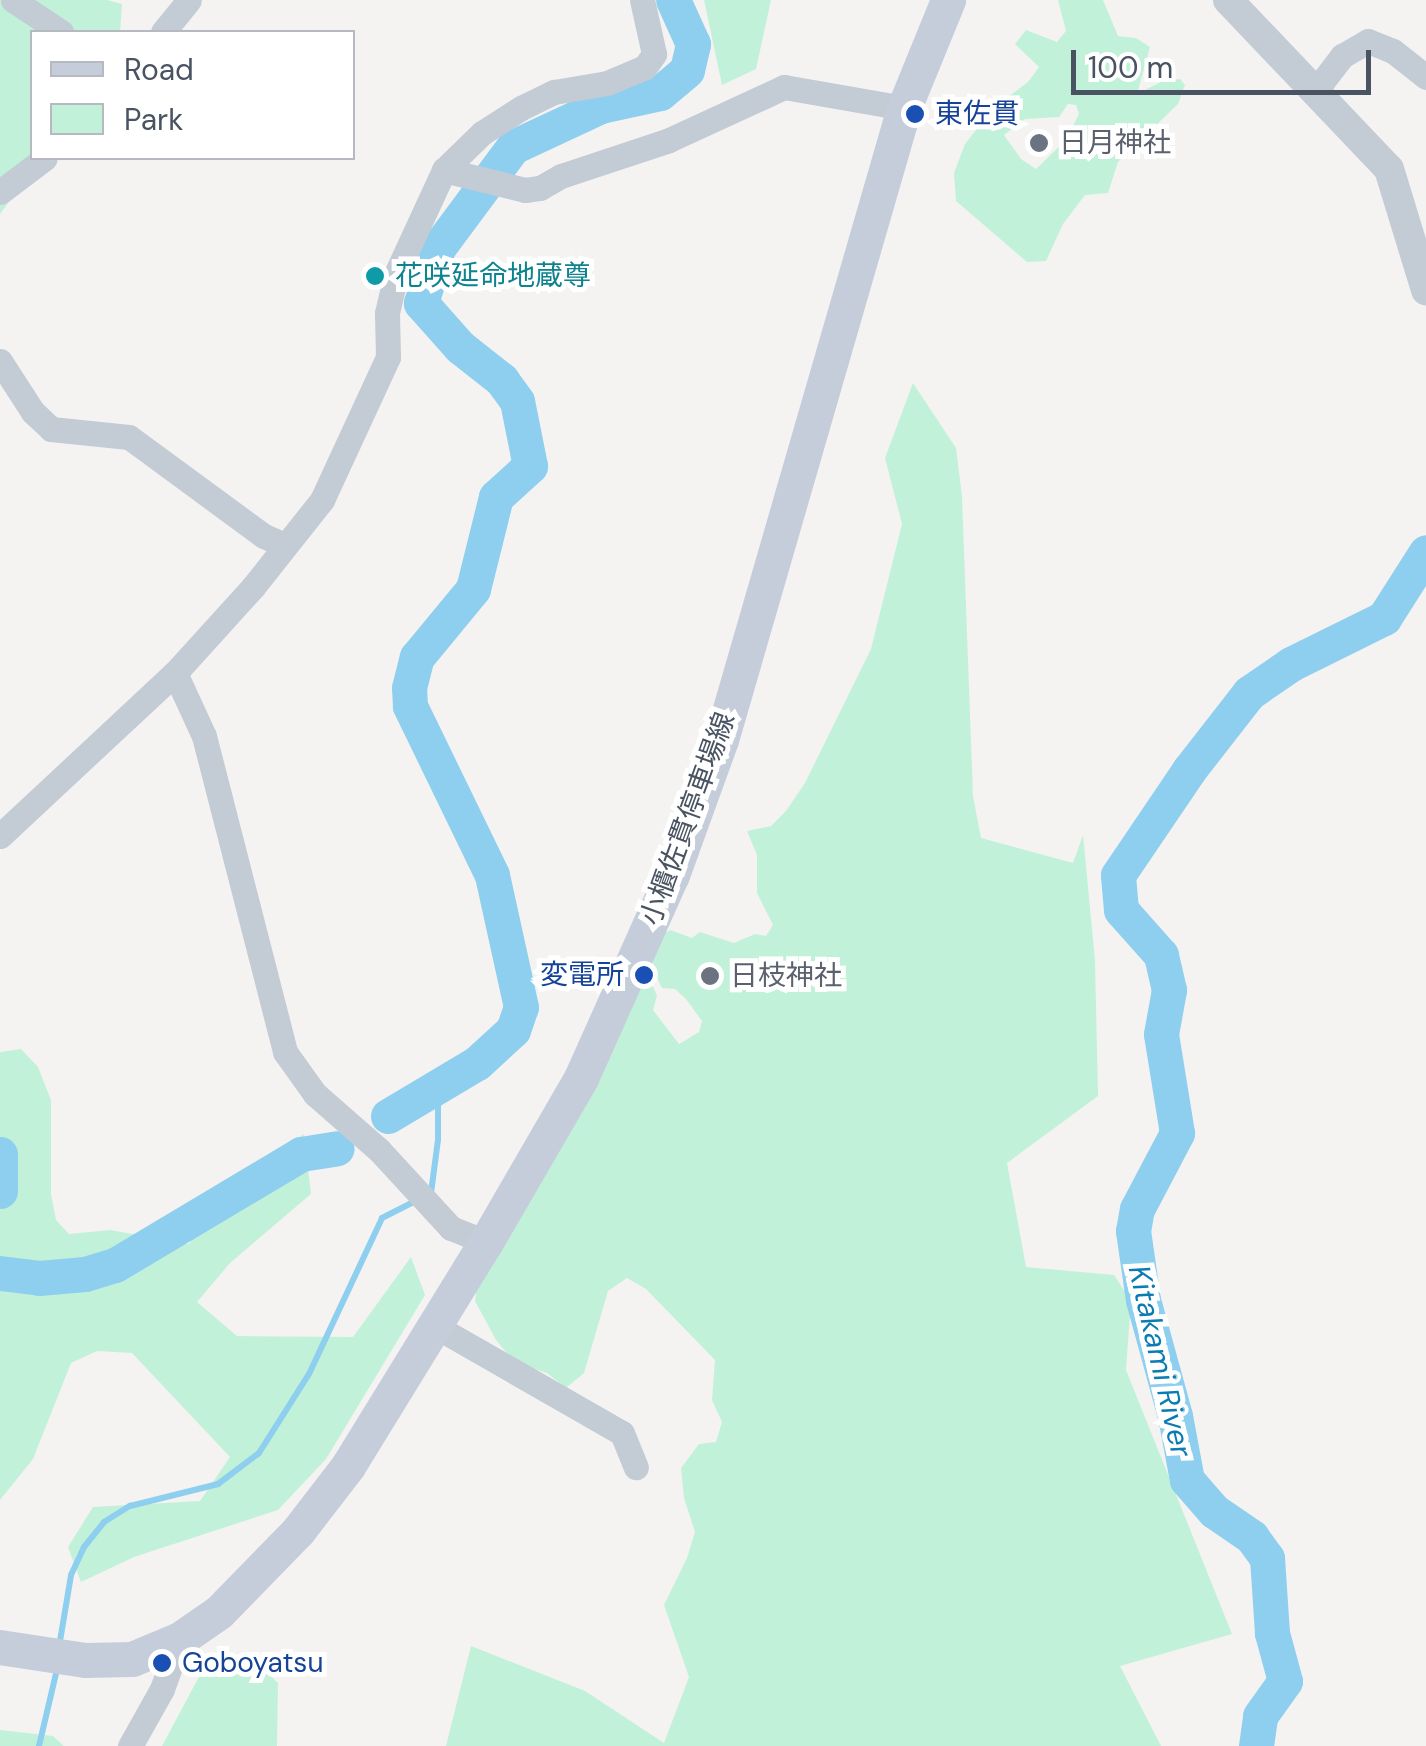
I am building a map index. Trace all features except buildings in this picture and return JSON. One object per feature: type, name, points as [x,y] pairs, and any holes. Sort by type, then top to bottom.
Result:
[{"type":"main road","name":"小櫃佐貫停車場線","points":[[0,1647],[84,1660],[132,1659],[180,1639],[218,1612],[298,1531],[348,1466],[581,1078],[672,875],[721,740],[904,108],[948,0]]},
{"type":"street","points":[[13,0],[58,30]]},
{"type":"street","points":[[165,30],[189,0]]},
{"type":"street","points":[[0,836],[175,673],[322,500],[368,408],[388,357],[387,313],[396,274],[450,171],[482,134],[521,108],[554,92],[608,83],[645,67],[654,54],[642,0]]},
{"type":"street","points":[[1228,0],[1389,169],[1426,290]]},
{"type":"street","points":[[1316,90],[1342,56],[1368,41],[1393,51],[1426,77]]},
{"type":"street","points":[[450,171],[525,190],[670,140],[784,87],[904,108]]},
{"type":"street","points":[[0,192],[42,160]]},
{"type":"street","points":[[0,361],[34,412],[51,429],[129,436],[264,536],[284,545]]},
{"type":"street","points":[[175,673],[204,736],[284,1052],[316,1094],[379,1150],[451,1228],[486,1242]]},
{"type":"street","points":[[435,1326],[622,1433],[636,1467]]},
{"type":"street","points":[[130,1746],[162,1690],[180,1639]]},
{"type":"green space","points":[[0,0],[107,0],[122,4],[120,30],[30,30],[30,160],[34,160],[34,168],[0,214]]},
{"type":"green space","points":[[704,0],[771,0],[756,69],[722,85]]},
{"type":"green space","points":[[1058,0],[1103,0],[1118,36],[1136,38],[1150,47],[1137,94],[1163,81],[1180,79],[1185,85],[1178,104],[1118,162],[1108,193],[1085,195],[1063,224],[1046,261],[1027,262],[956,201],[954,173],[965,144],[993,108],[1028,82],[1039,67],[1015,44],[1026,30],[1057,42],[1066,31]],"holes":[[[1068,104],[1076,105],[1079,114],[1066,140],[1036,169],[1021,159],[1004,135],[1025,119],[1059,117]]]},
{"type":"green space","points":[[913,383],[956,448],[962,496],[973,796],[981,838],[1073,863],[1083,835],[1095,960],[1098,1096],[1007,1163],[1026,1267],[1114,1275],[1131,1301],[1126,1370],[1232,1634],[1120,1666],[1161,1746],[446,1746],[471,1646],[585,1691],[664,1743],[689,1677],[664,1605],[695,1532],[684,1498],[681,1468],[699,1444],[716,1442],[722,1422],[712,1400],[715,1360],[646,1289],[627,1278],[608,1291],[584,1373],[566,1388],[547,1373],[514,1362],[496,1340],[475,1301],[478,1277],[638,975],[648,975],[657,996],[653,1010],[679,1044],[699,1032],[702,1021],[686,999],[675,989],[662,988],[655,974],[650,949],[660,936],[670,930],[692,938],[700,932],[734,943],[755,934],[766,936],[773,925],[757,893],[757,855],[747,831],[771,826],[786,811],[805,783],[871,649],[902,524],[885,458]]},
{"type":"green space","points":[[21,1049],[38,1067],[51,1100],[51,1194],[56,1220],[69,1234],[110,1230],[189,1244],[225,1184],[304,1134],[311,1194],[230,1263],[197,1302],[237,1336],[353,1337],[411,1257],[425,1295],[326,1459],[278,1510],[134,1557],[81,1582],[68,1547],[93,1507],[200,1501],[230,1457],[132,1353],[97,1351],[71,1363],[33,1459],[0,1500],[0,1052]]},
{"type":"green space","points":[[209,1658],[259,1664],[278,1683],[277,1746],[162,1746]]},
{"type":"green space","points":[[0,1730],[53,1736],[64,1746],[0,1746]]},
{"type":"waterway","points":[[388,1116],[477,1063],[513,1030],[521,1007],[492,875],[410,706],[409,688],[417,657],[473,589],[496,497],[530,466],[517,401],[502,380],[460,347],[421,303],[438,248],[513,147],[601,106],[660,93],[687,70],[693,44],[673,0]]},
{"type":"waterway","name":"Kitakami River","points":[[1256,1746],[1260,1716],[1285,1681],[1272,1633],[1267,1558],[1252,1537],[1214,1511],[1187,1480],[1175,1416],[1143,1300],[1133,1231],[1137,1209],[1177,1133],[1161,1034],[1169,990],[1161,955],[1121,910],[1118,875],[1189,770],[1249,693],[1291,664],[1384,618],[1426,552]]},
{"type":"waterway","points":[[431,1193],[438,1140],[438,1086]]},
{"type":"waterway","points":[[0,1273],[39,1278],[85,1274],[115,1265],[301,1154],[337,1148]]},
{"type":"waterway","points":[[0,1154],[0,1191]]},
{"type":"waterway","points":[[59,1647],[71,1575],[84,1547],[104,1522],[130,1506],[218,1484],[259,1453],[309,1374],[382,1218],[415,1201]]},
{"type":"waterway","points":[[39,1746],[57,1669]]},
{"type":"place","name":"東佐貫","points":[[915,114]]},
{"type":"place","name":"日月神社","points":[[1039,143]]},
{"type":"place","name":"花咲延命地蔵尊","points":[[375,276]]},
{"type":"place","name":"変電所","points":[[644,975]]},
{"type":"place","name":"日枝神社","points":[[710,976]]},
{"type":"place","name":"Goboyatsu","points":[[162,1663]]}]
